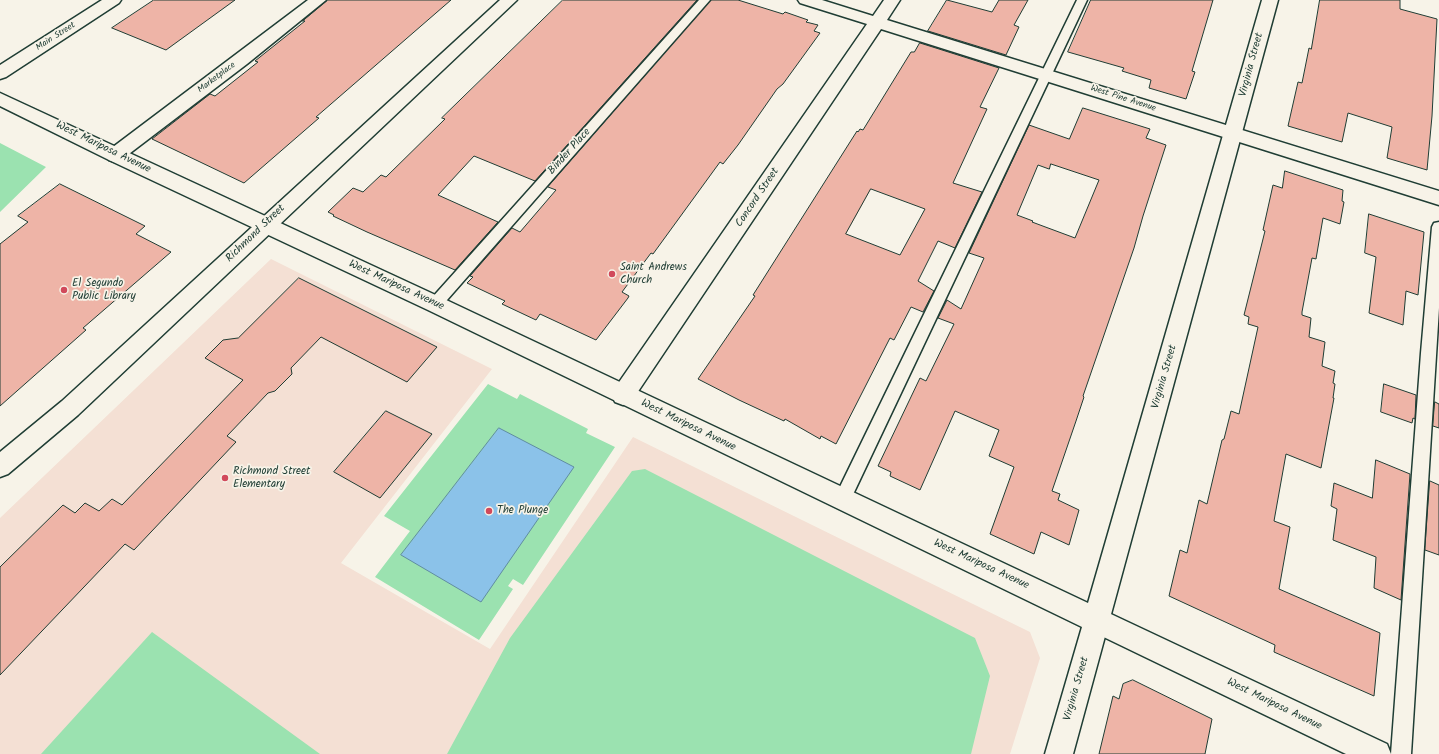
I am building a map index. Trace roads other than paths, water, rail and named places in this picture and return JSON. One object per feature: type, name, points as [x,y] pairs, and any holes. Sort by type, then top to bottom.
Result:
[{"type":"street","name":"Main Street","points":[[0,73],[113,0]]},
{"type":"street","name":"Marketplace","points":[[115,155],[318,0]]},
{"type":"street","name":"Richmond Street","points":[[0,466],[70,408],[265,225],[509,0]]},
{"type":"street","name":"West Pine Avenue","points":[[806,0],[1439,198]]},
{"type":"street","name":"Concord Street","points":[[623,395],[892,0]]},
{"type":"street","name":"Virginia Street","points":[[1059,754],[1270,0]]},
{"type":"street","name":"West Mariposa Avenue","points":[[0,99],[115,155],[435,304],[842,500],[1377,754]]},
{"type":"lane","name":"Binder Place","points":[[435,304],[704,0]]},
{"type":"lane","points":[[842,500],[1082,0]]},
{"type":"lane","points":[[1401,754],[1428,353],[1439,227]]},
{"type":"water","name":"The Plunge","points":[[499,428],[574,467],[481,602],[401,555]]},
{"type":"place","name":"Saint Andrews Church","points":[[612,274]]},
{"type":"place","name":"El Segundo Public Library","points":[[64,290]]},
{"type":"place","name":"Richmond Street Elementary","points":[[225,478]]},
{"type":"place","name":"The Plunge","points":[[489,511]]}]
